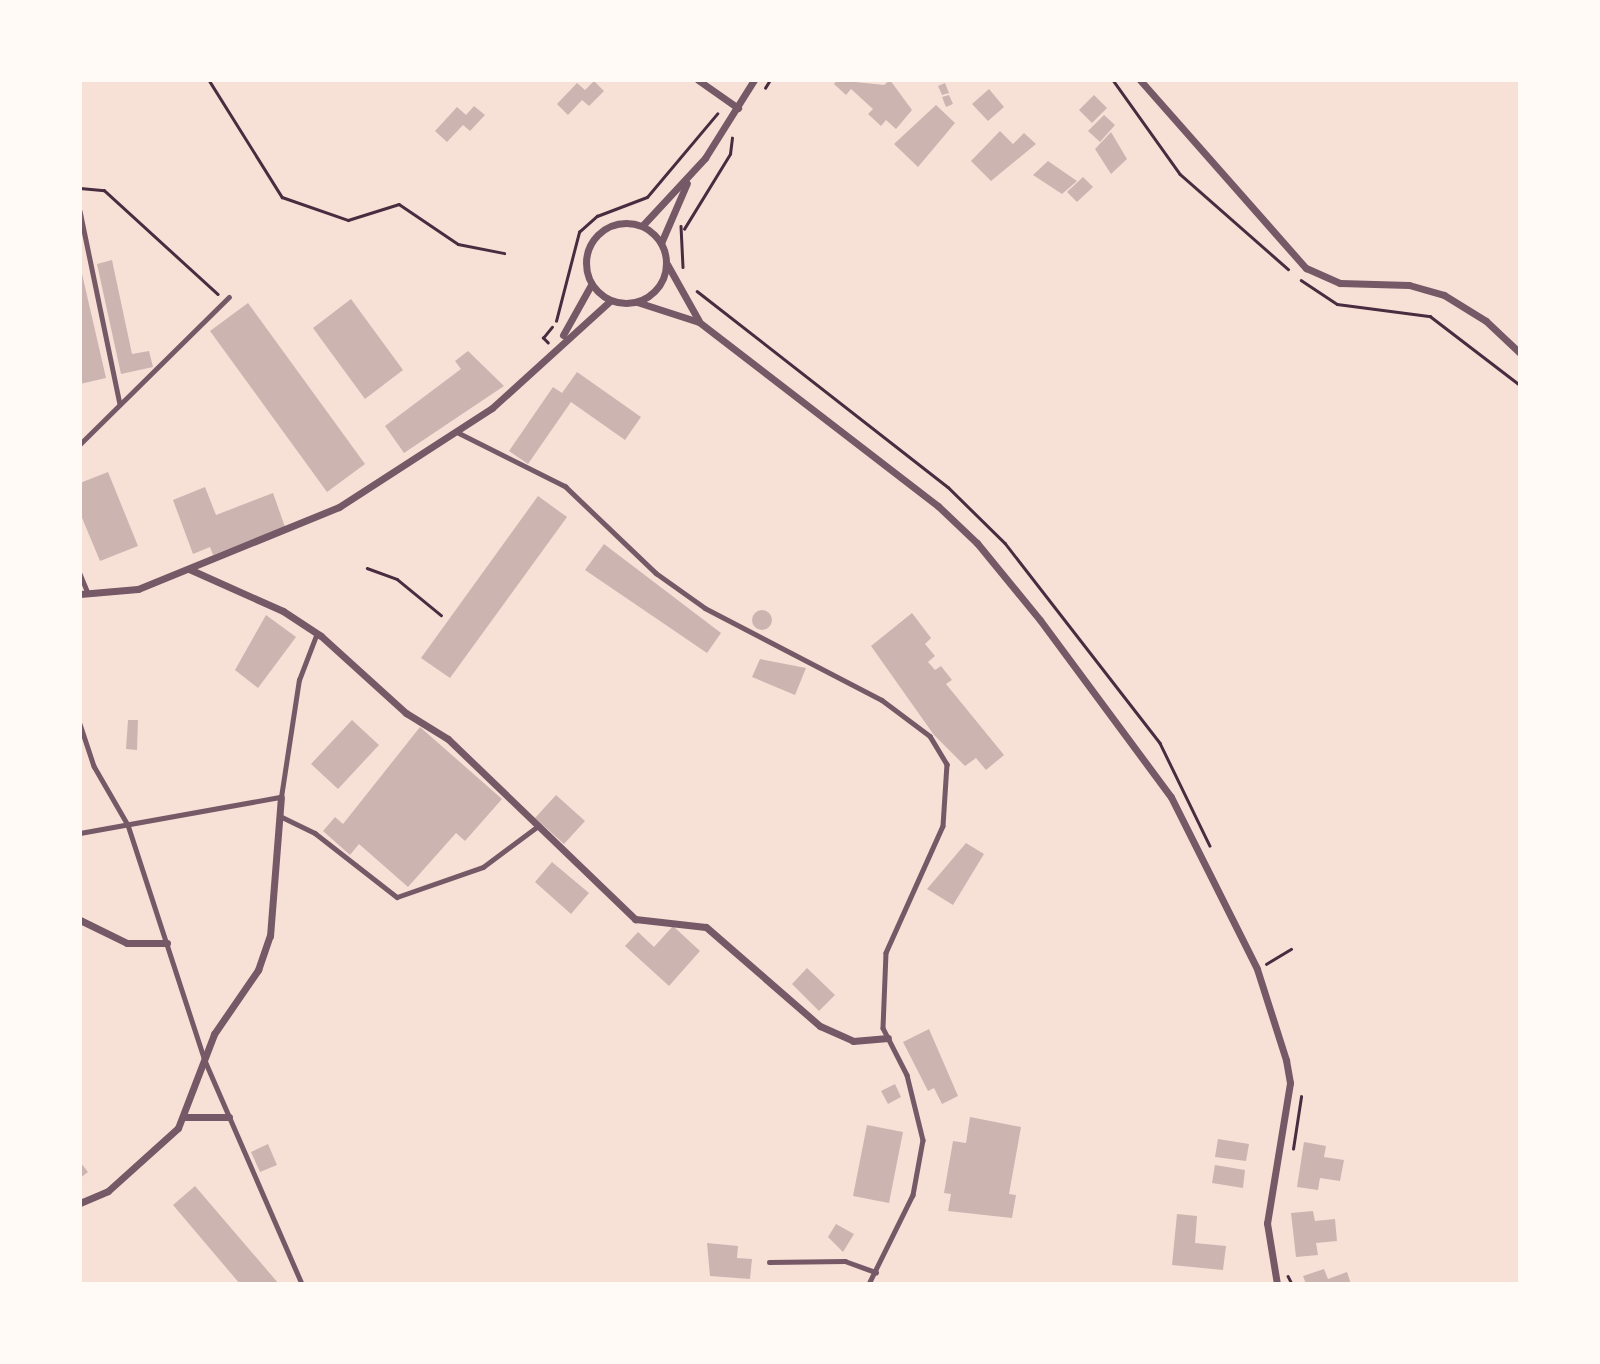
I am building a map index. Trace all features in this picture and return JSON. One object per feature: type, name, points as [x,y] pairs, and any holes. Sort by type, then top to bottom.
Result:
[{"type":"street","points":[[698,80],[738,108]]},
{"type":"street","points":[[642,226],[689,179],[754,80]]},
{"type":"street","points":[[1140,80],[1306,268],[1340,283],[1409,285],[1444,295],[1486,321],[1520,354]]},
{"type":"street","points":[[661,243],[689,179]]},
{"type":"street","points":[[699,322],[666,263],[661,243],[642,226],[609,226],[591,241],[585,263],[591,285],[610,301],[637,302],[699,322],[978,543],[1171,797],[1262,967],[1290,1083],[1267,1223],[1277,1283]]},
{"type":"street","points":[[637,302],[658,288],[666,263]]},
{"type":"street","points":[[561,339],[591,285]]},
{"type":"street","points":[[84,594],[138,589],[339,507],[459,433],[561,339],[610,301]]},
{"type":"street","points":[[190,569],[317,634],[406,713],[448,739],[635,919],[706,927],[820,1026],[853,1041],[888,1038]]},
{"type":"street","points":[[80,1203],[143,1161],[183,1117],[206,1063],[214,1034],[258,970],[270,936],[281,797]]},
{"type":"street","points":[[80,920],[127,943],[167,943]]},
{"type":"street","points":[[183,1117],[229,1117]]},
{"type":"lane","points":[[80,211],[120,405]]},
{"type":"lane","points":[[80,444],[228,299]]},
{"type":"lane","points":[[459,433],[565,486],[656,573],[705,608],[882,700],[930,736],[947,764],[950,784],[943,826],[886,953],[882,986],[888,1038],[907,1075],[923,1140],[913,1195],[869,1283]]},
{"type":"lane","points":[[80,574],[84,594]]},
{"type":"lane","points":[[80,833],[281,797],[299,680],[317,634]]},
{"type":"lane","points":[[80,724],[94,766],[128,825],[206,1063],[302,1283]]},
{"type":"lane","points":[[280,816],[315,833],[397,897],[483,867],[538,825]]},
{"type":"lane","points":[[769,1262],[845,1261],[876,1272]]},
{"type":"path","points":[[209,80],[282,197],[348,220],[399,204],[458,244],[505,253]]},
{"type":"path","points":[[760,96],[770,80]]},
{"type":"path","points":[[553,348],[543,338],[564,303],[579,232],[597,216],[647,197],[727,100]]},
{"type":"path","points":[[687,278],[684,229],[730,154],[733,135]]},
{"type":"path","points":[[80,188],[104,190],[228,299]]},
{"type":"path","points":[[647,197],[659,208]]},
{"type":"path","points":[[672,219],[684,229]]},
{"type":"path","points":[[694,288],[948,487],[1005,543],[1160,743],[1194,802],[1215,858]]},
{"type":"path","points":[[367,568],[397,579],[441,615]]},
{"type":"path","points":[[1259,954],[1262,967],[1291,949]]},
{"type":"path","points":[[1291,1163],[1301,1091]]},
{"type":"path","points":[[1285,1265],[1292,1283]]},
{"type":"building","points":[[837,80],[884,85],[890,80],[912,110],[896,129],[886,120],[881,126],[868,114],[873,109],[851,89],[846,95],[834,84]]},
{"type":"building","points":[[594,81],[604,91],[589,106],[582,100],[568,115],[557,104],[577,83],[585,90]]},
{"type":"building","points":[[945,83],[949,93],[942,95],[938,86]]},
{"type":"building","points":[[989,89],[1004,107],[988,121],[972,104]]},
{"type":"building","points":[[949,95],[953,104],[946,107],[942,97]]},
{"type":"building","points":[[1094,95],[1107,108],[1092,123],[1079,110]]},
{"type":"building","points":[[936,105],[955,123],[918,167],[894,144]]},
{"type":"building","points":[[474,106],[485,115],[470,131],[463,125],[447,142],[435,131],[457,107],[466,115]]},
{"type":"building","points":[[1104,115],[1115,125],[1100,142],[1088,131]]},
{"type":"building","points":[[1000,131],[1013,144],[1024,133],[1036,144],[991,181],[971,161]]},
{"type":"building","points":[[1111,132],[1127,159],[1111,174],[1095,149]]},
{"type":"building","points":[[1048,161],[1077,181],[1062,194],[1033,175]]},
{"type":"building","points":[[1083,177],[1093,187],[1077,202],[1067,192]]},
{"type":"building","points":[[112,260],[132,354],[149,351],[153,367],[121,374],[97,264]]},
{"type":"building","points":[[80,265],[106,378],[80,384]]},
{"type":"building","points":[[351,299],[403,370],[365,399],[313,328]]},
{"type":"building","points":[[248,303],[365,464],[327,492],[210,331]]},
{"type":"building","points":[[468,351],[504,386],[404,453],[385,426],[461,369],[455,361]]},
{"type":"building","points":[[577,372],[641,417],[625,440],[571,402],[528,464],[509,451],[553,387],[562,393]]},
{"type":"building","points":[[108,472],[138,546],[100,561],[80,513],[80,483]]},
{"type":"building","points":[[205,487],[216,515],[273,493],[285,527],[213,555],[210,547],[193,554],[173,500]]},
{"type":"building","points":[[538,496],[567,517],[450,678],[421,658]]},
{"type":"building","points":[[604,544],[721,633],[707,653],[585,570]]},
{"type":"building","points":[[762,610],[769,613],[772,620],[769,627],[762,630],[755,627],[752,620],[755,613]]},
{"type":"building","points":[[912,613],[931,638],[925,644],[935,656],[928,662],[935,670],[941,666],[952,680],[946,684],[1004,755],[986,770],[976,758],[965,766],[934,735],[871,646]]},
{"type":"building","points":[[266,615],[296,637],[258,688],[235,670]]},
{"type":"building","points":[[760,659],[806,668],[795,695],[752,677]]},
{"type":"building","points":[[128,720],[138,720],[137,750],[126,749]]},
{"type":"building","points":[[352,720],[379,745],[338,789],[311,764]]},
{"type":"building","points":[[420,727],[502,799],[465,841],[456,833],[408,887],[359,844],[350,855],[323,831],[335,817],[343,824]]},
{"type":"building","points":[[556,795],[585,821],[564,844],[535,818]]},
{"type":"building","points":[[966,843],[984,854],[953,905],[927,889]]},
{"type":"building","points":[[552,862],[589,893],[571,914],[535,882]]},
{"type":"building","points":[[673,926],[700,951],[669,986],[625,946],[638,932],[654,947]]},
{"type":"building","points":[[807,968],[835,995],[819,1011],[792,984]]},
{"type":"building","points":[[929,1029],[958,1096],[942,1104],[934,1088],[928,1091],[903,1042]]},
{"type":"building","points":[[895,1084],[901,1097],[888,1104],[881,1091]]},
{"type":"building","points":[[970,1117],[1021,1127],[1009,1194],[1016,1195],[1012,1218],[948,1211],[951,1194],[944,1193],[953,1141],[966,1143]]},
{"type":"building","points":[[867,1125],[903,1132],[889,1203],[853,1196]]},
{"type":"building","points":[[1218,1139],[1249,1144],[1246,1161],[1215,1157]]},
{"type":"building","points":[[1304,1142],[1326,1146],[1324,1157],[1344,1160],[1340,1181],[1320,1178],[1318,1190],[1297,1187]]},
{"type":"building","points":[[268,1144],[277,1165],[260,1172],[251,1152]]},
{"type":"building","points":[[80,1162],[88,1172],[80,1178]]},
{"type":"building","points":[[1215,1165],[1245,1170],[1243,1188],[1212,1183]]},
{"type":"building","points":[[195,1186],[279,1284],[240,1284],[173,1205]]},
{"type":"building","points":[[1313,1211],[1315,1221],[1335,1219],[1337,1241],[1316,1243],[1318,1255],[1296,1257],[1291,1213]]},
{"type":"building","points":[[1177,1214],[1197,1216],[1195,1243],[1226,1246],[1223,1270],[1172,1265]]},
{"type":"building","points":[[836,1224],[854,1234],[843,1252],[828,1237]]},
{"type":"building","points":[[707,1243],[738,1246],[737,1258],[752,1259],[750,1279],[710,1276]]},
{"type":"building","points":[[1324,1269],[1328,1279],[1347,1272],[1351,1284],[1306,1284],[1303,1276]]}]
